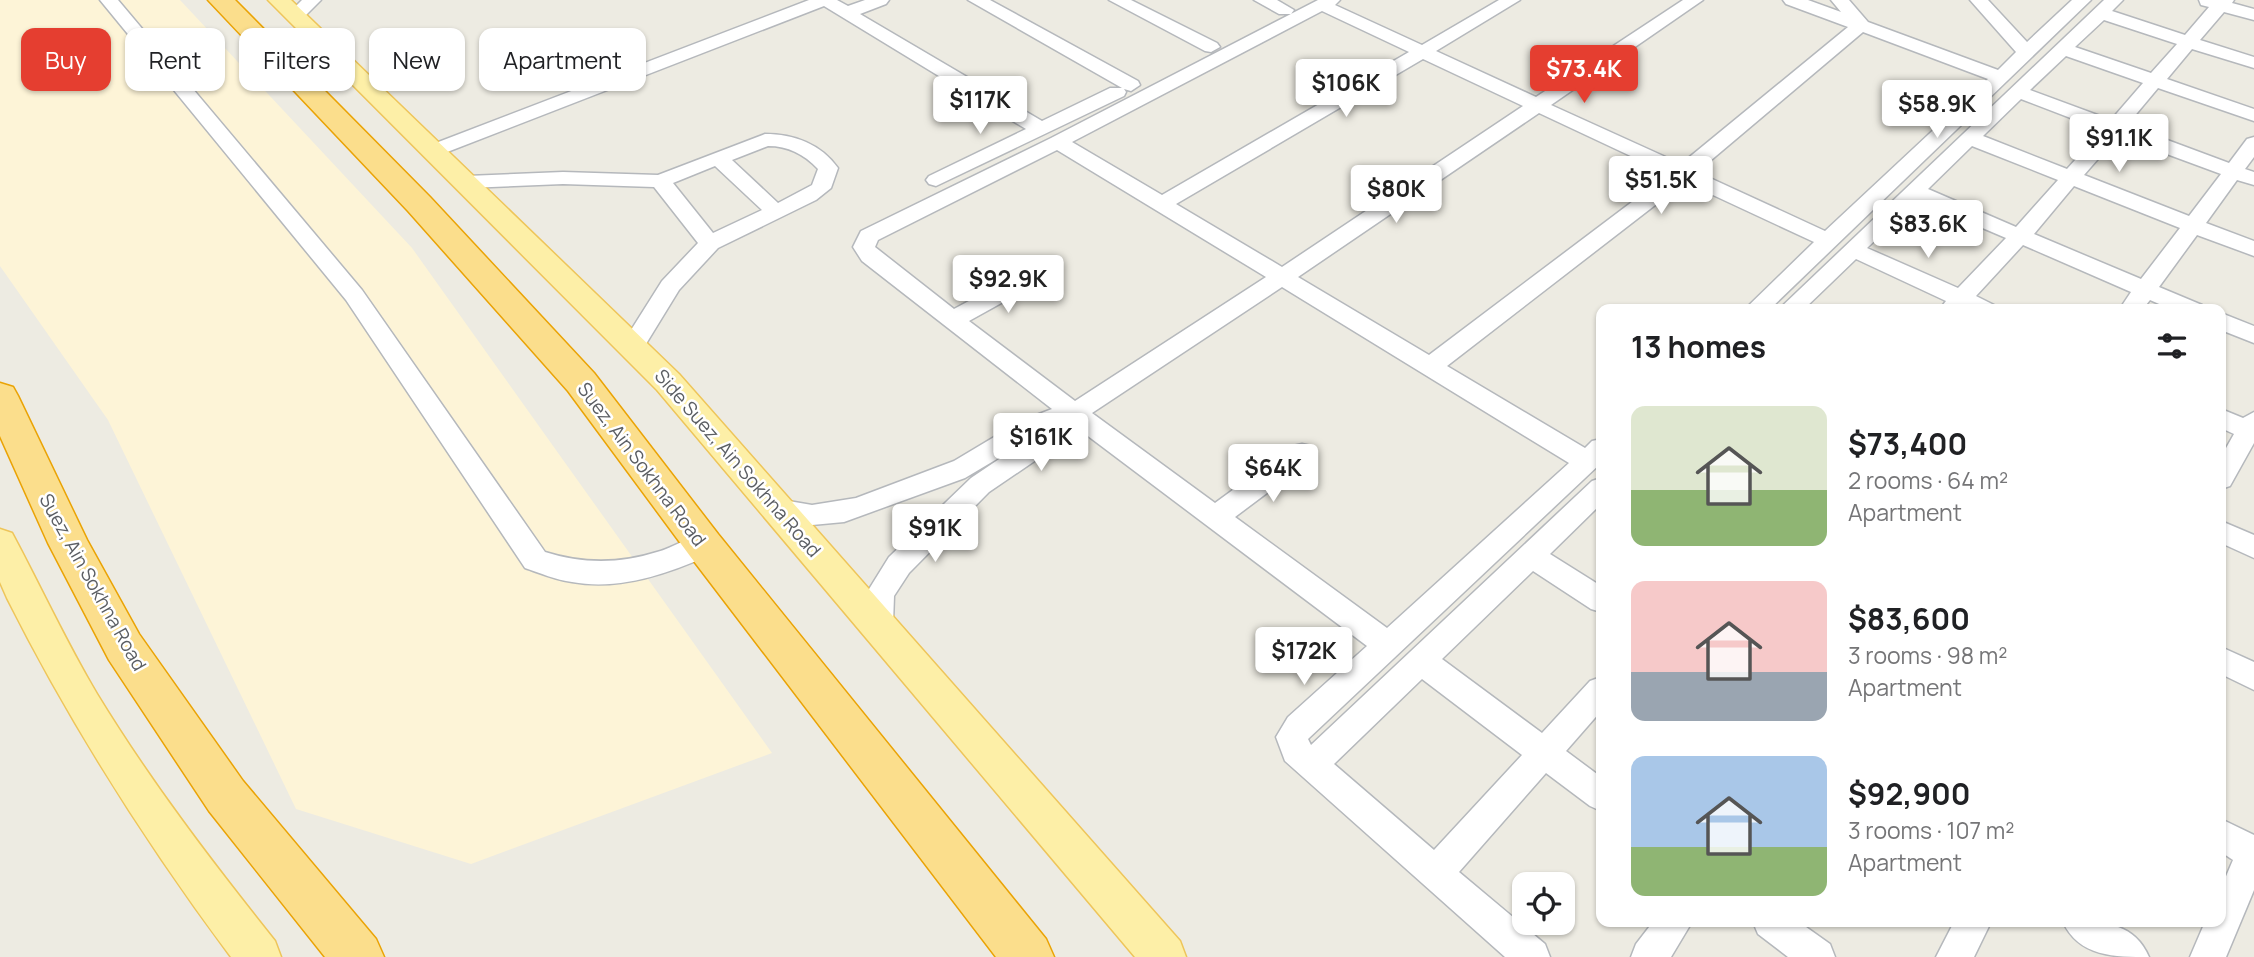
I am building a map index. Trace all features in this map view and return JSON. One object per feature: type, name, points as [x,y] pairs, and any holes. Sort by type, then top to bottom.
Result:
[{"type":"highway","name":"Suez, Ain Sokhna Road","points":[[221,0],[419,204],[581,382],[704,545],[1028,957]]},
{"type":"highway","name":"Suez, Ain Sokhna Road","points":[[0,397],[68,543],[124,647],[226,796],[358,957]]},
{"type":"main road","name":"Side Suez, Ain Sokhna Road","points":[[296,5],[428,143],[633,346],[704,421],[1164,957]]},
{"type":"main road","points":[[0,543],[47,638],[97,725],[158,819],[259,957]]},
{"type":"street","points":[[109,0],[354,295],[536,560],[576,572],[613,573],[679,558],[704,545]]},
{"type":"street","points":[[646,53],[791,4],[825,0],[1430,366],[1594,454],[1294,731],[1292,743],[1296,751],[1532,957]]},
{"type":"street","points":[[847,13],[880,0]]},
{"type":"street","points":[[976,0],[1131,85]]},
{"type":"street","points":[[1118,0],[1211,47]]},
{"type":"street","points":[[1263,0],[1285,10]]},
{"type":"street","points":[[1161,204],[1511,0]]},
{"type":"street","points":[[777,509],[804,516],[841,514],[942,475],[998,460],[1052,437],[1074,413],[1282,277],[1694,0]]},
{"type":"street","points":[[1792,0],[2001,77]]},
{"type":"street","points":[[1840,0],[1861,25]]},
{"type":"street","points":[[1979,0],[2027,53]]},
{"type":"street","points":[[1761,304],[2082,0]]},
{"type":"street","points":[[2222,1],[2254,5]]},
{"type":"street","points":[[2222,1],[2254,15]]},
{"type":"street","points":[[1852,249],[1955,304],[2020,236],[2222,1]]},
{"type":"street","points":[[936,180],[1050,135],[1319,2]]},
{"type":"street","points":[[1389,646],[1074,413],[870,256],[864,247],[866,240],[1050,135],[1131,85],[1285,10],[1319,2],[1829,241]]},
{"type":"street","points":[[646,70],[791,4]]},
{"type":"street","points":[[1794,304],[2107,6],[2189,41],[2254,62]]},
{"type":"street","points":[[1430,366],[1683,173],[1861,25]]},
{"type":"street","points":[[2004,27],[2055,26]]},
{"type":"street","points":[[2062,49],[2254,115]]},
{"type":"street","points":[[545,100],[563,91]]},
{"type":"street","points":[[428,143],[576,91]]},
{"type":"street","points":[[2018,92],[2254,179]]},
{"type":"street","points":[[1969,138],[2254,249]]},
{"type":"street","points":[[467,182],[563,178],[660,181],[752,143],[775,140],[811,150],[828,168],[821,188],[710,243],[670,286],[633,346]]},
{"type":"street","points":[[2134,304],[2254,143]]},
{"type":"street","points":[[717,157],[776,212]]},
{"type":"street","points":[[660,181],[710,243]]},
{"type":"street","points":[[1914,191],[2180,304]]},
{"type":"street","points":[[954,319],[1040,272]]},
{"type":"street","points":[[2226,323],[2254,335]]},
{"type":"street","points":[[2226,420],[2252,428],[2226,470]]},
{"type":"street","points":[[1216,517],[1302,453]]},
{"type":"street","points":[[878,623],[880,594],[888,579],[968,498],[998,460]]},
{"type":"street","points":[[942,475],[968,498]]},
{"type":"street","points":[[1312,765],[1596,493]]},
{"type":"street","points":[[2226,533],[2254,547]]},
{"type":"street","points":[[1531,555],[1596,598]]},
{"type":"street","points":[[1420,660],[1596,792]]},
{"type":"street","points":[[2226,662],[2254,677]]},
{"type":"street","points":[[1436,873],[1596,696]]},
{"type":"street","points":[[2226,837],[2253,853],[2226,915]]},
{"type":"street","points":[[1649,957],[1671,927]]},
{"type":"street","points":[[1777,927],[1817,957]]},
{"type":"street","points":[[1954,957],[1971,927]]},
{"type":"street","points":[[2087,927],[2131,957]]},
{"type":"street","points":[[2208,957],[2221,927]]},
{"type":"shaded area","points":[[0,0],[180,0],[206,28],[125,28],[125,91],[225,91],[225,48],[239,63],[239,91],[265,91],[412,248],[772,753],[471,864],[296,809],[108,420],[0,266]]}]
